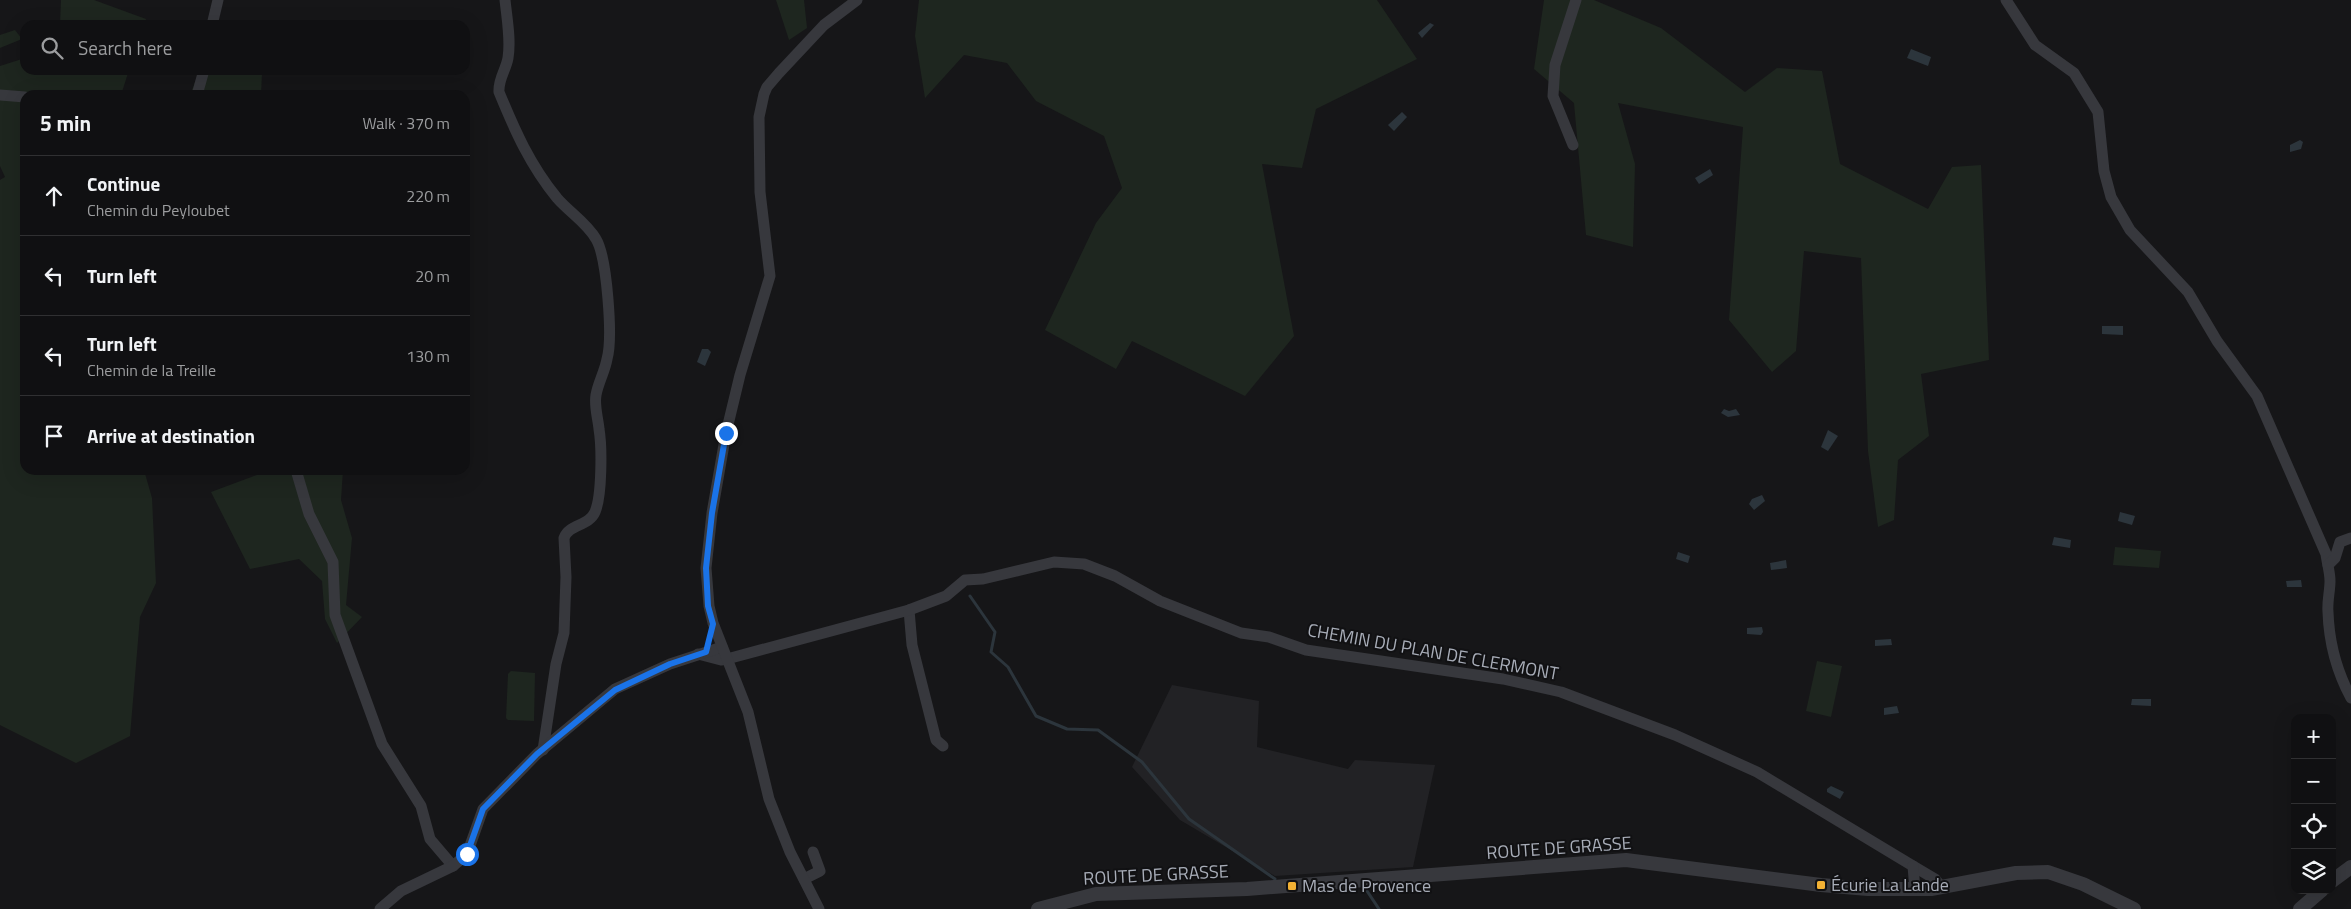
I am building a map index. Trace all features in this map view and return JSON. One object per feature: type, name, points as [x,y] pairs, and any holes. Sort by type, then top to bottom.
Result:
[{"type":"street","points":[[213,20],[218,0]]},
{"type":"street","points":[[505,0],[509,46],[508,61],[499,85],[499,92],[523,149],[533,165],[558,199],[596,239],[603,264],[608,312],[608,358],[596,396],[601,455],[598,500],[595,513],[589,521],[571,529],[564,538],[566,577],[564,634],[556,664],[543,750]]},
{"type":"street","points":[[819,909],[790,852],[769,799],[748,712],[713,624],[708,606],[706,568],[712,513],[726,433],[738,384],[770,276],[760,192],[759,117],[767,86],[824,25],[856,0]]},
{"type":"street","points":[[1573,145],[1553,96],[1555,64],[1576,0]]},
{"type":"street","points":[[2006,0],[2035,45],[2074,73],[2098,112],[2104,171],[2111,197],[2130,230],[2188,292],[2217,341],[2257,396],[2326,554],[2330,581],[2328,610],[2331,643],[2340,678],[2351,698]]},
{"type":"street","points":[[198,90],[203,75]]},
{"type":"street","points":[[0,95],[20,97]]},
{"type":"street","points":[[297,475],[309,514],[333,562],[335,615],[382,744],[421,806],[430,839],[453,866]]},
{"type":"street","points":[[2328,565],[2335,558],[2340,542],[2351,538]]},
{"type":"street","name":"CHEMIN DU PLAN DE CLERMONT","points":[[727,659],[909,610],[946,596],[965,580],[983,579],[1054,562],[1084,564],[1115,576],[1160,601],[1241,633],[1269,637],[1306,650],[1511,680],[1561,692],[1675,735],[1757,772],[1913,866],[1935,880],[1942,888]]},
{"type":"street","points":[[909,610],[912,646],[936,740],[942,746]]},
{"type":"street","points":[[702,653],[713,624]]},
{"type":"street","points":[[380,909],[401,891],[453,866],[467,854],[483,809],[543,750],[615,690],[670,664],[722,647]]},
{"type":"street","points":[[702,653],[721,660],[727,659]]},
{"type":"street","points":[[804,879],[820,871],[813,852]]},
{"type":"street","name":"ROUTE DE GRASSE","points":[[1038,909],[1071,899],[1103,893],[1247,889],[1626,860],[1821,885],[1915,890],[1942,888],[2016,873],[2048,872],[2077,881],[2134,909]]},
{"type":"street","points":[[1913,866],[1915,890]]},
{"type":"street","points":[[2336,878],[2351,867]]},
{"type":"street","points":[[2300,909],[2317,894]]},
{"type":"shaded area","points":[[61,0],[94,0],[146,19],[146,20],[60,20]]},
{"type":"shaded area","points":[[776,0],[804,0],[807,28],[789,40]]},
{"type":"shaded area","points":[[919,0],[1377,0],[1417,59],[1316,109],[1302,168],[1262,164],[1294,336],[1245,396],[1132,341],[1116,369],[1045,330],[1096,223],[1122,188],[1104,136],[1036,101],[1007,63],[964,55],[925,98],[915,36]]},
{"type":"shaded area","points":[[1544,0],[1594,0],[1661,28],[1745,92],[1777,68],[1822,71],[1840,164],[1928,209],[1952,167],[1981,165],[1989,360],[1921,374],[1929,436],[1898,460],[1894,520],[1878,527],[1868,451],[1861,258],[1804,251],[1796,351],[1772,372],[1729,320],[1743,127],[1618,103],[1635,164],[1633,247],[1586,235],[1574,103],[1534,69]]},
{"type":"shaded area","points":[[1430,23],[1434,25],[1422,38],[1418,33]]},
{"type":"shaded area","points":[[15,30],[20,36],[20,40],[0,48],[0,35]]},
{"type":"shaded area","points":[[1911,49],[1931,57],[1928,66],[1907,58]]},
{"type":"shaded area","points":[[20,60],[20,75],[127,75],[123,90],[20,90],[20,475],[145,475],[152,498],[156,583],[140,617],[130,736],[76,763],[0,725],[0,180],[5,177],[0,166],[0,66]]},
{"type":"shaded area","points":[[198,75],[262,75],[261,90],[192,90]]},
{"type":"shaded area","points":[[1402,112],[1407,117],[1394,131],[1388,125]]},
{"type":"shaded area","points":[[2300,140],[2303,142],[2301,149],[2290,152],[2290,145]]},
{"type":"shaded area","points":[[1710,169],[1713,175],[1699,184],[1695,178]]},
{"type":"shaded area","points":[[2102,326],[2123,326],[2123,335],[2102,334]]},
{"type":"shaded area","points":[[702,349],[708,349],[711,352],[705,366],[697,362]]},
{"type":"shaded area","points":[[1724,409],[1729,411],[1736,409],[1740,415],[1728,417],[1721,413]]},
{"type":"shaded area","points":[[1828,430],[1838,436],[1828,451],[1821,447]]},
{"type":"shaded area","points":[[257,475],[343,475],[341,500],[352,538],[346,605],[362,617],[337,643],[325,619],[322,581],[299,559],[250,569],[211,492]]},
{"type":"shaded area","points":[[1762,495],[1765,501],[1754,510],[1749,504],[1752,499]]},
{"type":"shaded area","points":[[2120,512],[2135,516],[2132,525],[2118,521]]},
{"type":"shaded area","points":[[2054,537],[2071,540],[2070,548],[2052,545]]},
{"type":"shaded area","points":[[2115,547],[2161,551],[2159,568],[2113,565]]},
{"type":"shaded area","points":[[1678,552],[1690,556],[1688,563],[1676,559]]},
{"type":"shaded area","points":[[1786,560],[1787,568],[1771,570],[1770,563]]},
{"type":"shaded area","points":[[2301,580],[2302,587],[2287,587],[2286,581]]},
{"type":"shaded area","points":[[1762,627],[1763,632],[1761,635],[1747,634],[1747,628]]},
{"type":"shaded area","points":[[1891,639],[1892,645],[1875,646],[1875,640]]},
{"type":"shaded area","points":[[1817,661],[1842,666],[1831,717],[1806,711]]},
{"type":"shaded area","points":[[511,671],[535,673],[534,721],[508,720],[506,718],[508,674]]},
{"type":"shaded area","points":[[1172,685],[1259,701],[1257,747],[1348,769],[1355,760],[1435,765],[1413,867],[1275,876],[1180,820],[1132,767]]},
{"type":"shaded area","points":[[2132,699],[2151,699],[2151,706],[2131,705]]},
{"type":"shaded area","points":[[1897,706],[1899,713],[1884,715],[1884,708]]},
{"type":"shaded area","points":[[1831,786],[1844,792],[1840,799],[1827,792],[1827,789]]},
{"type":"waterway","points":[[970,596],[995,632],[991,652],[1008,667],[1036,716],[1067,729],[1098,730],[1142,762],[1189,819],[1275,879]]},
{"type":"waterway","points":[[1365,888],[1379,909]]},
{"type":"place","name":"Écurie La Lande","points":[[1821,885]]},
{"type":"place","name":"Mas de Provence","points":[[1292,886]]},
{"type":"route","points":[[467,854],[483,809],[537,754],[615,690],[670,664],[706,652],[713,624],[708,606],[706,568],[712,513],[726,433]]}]
